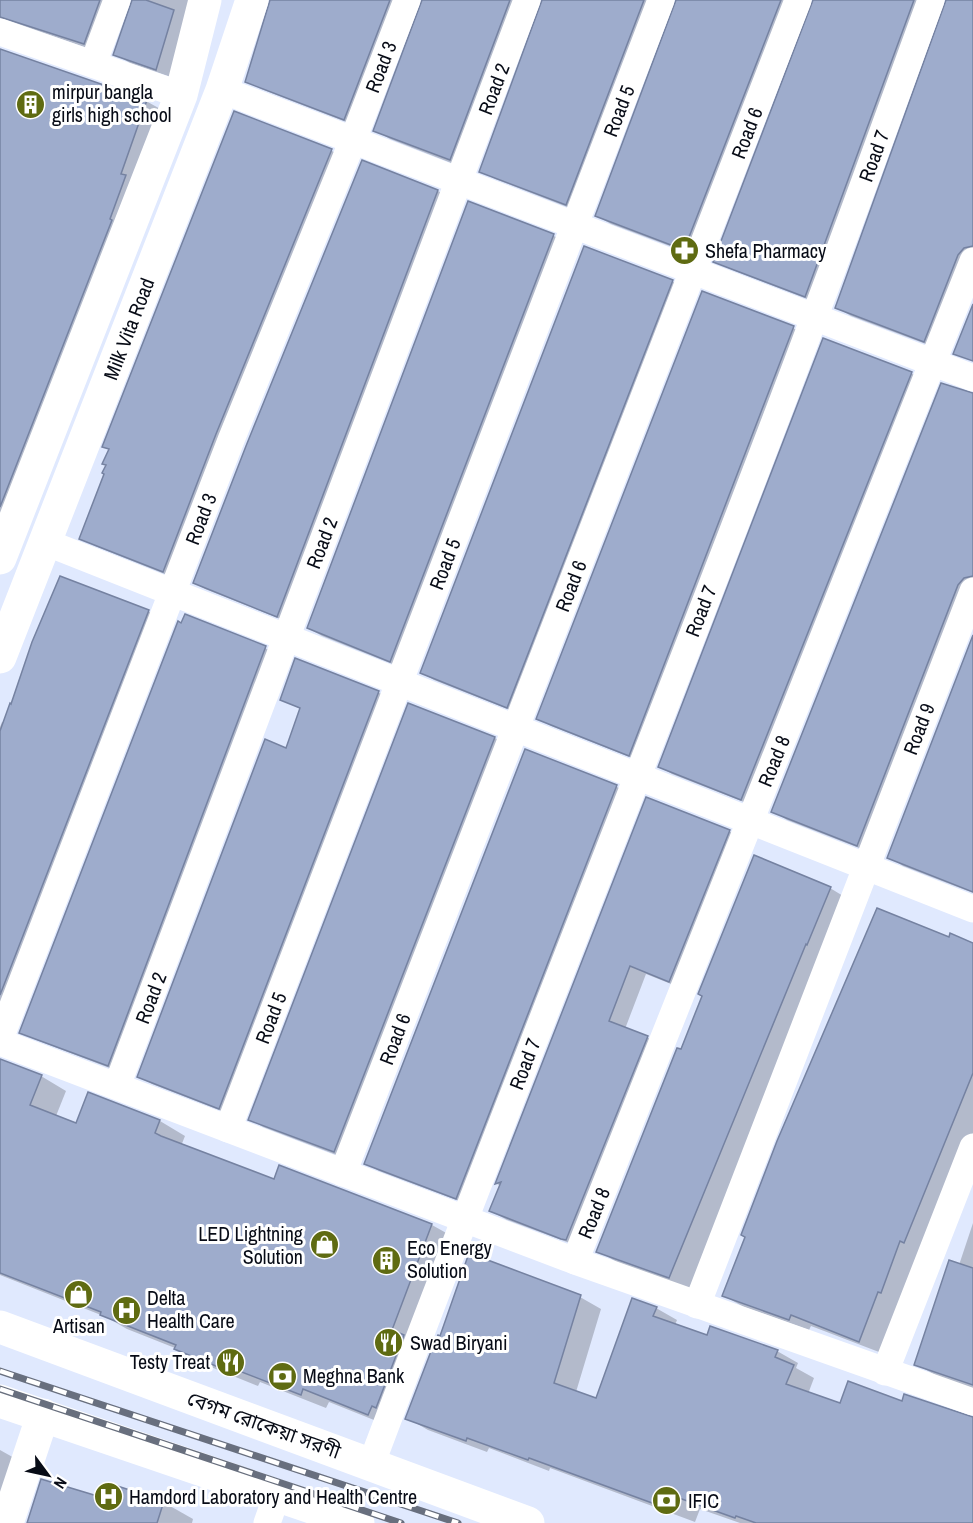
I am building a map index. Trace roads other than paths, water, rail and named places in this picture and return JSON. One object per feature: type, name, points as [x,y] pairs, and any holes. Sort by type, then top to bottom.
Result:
[{"type":"street","points":[[93,64],[117,0]]},
{"type":"street","name":"Milk Vita Road","points":[[0,558],[181,95],[205,0]]},
{"type":"street","name":"Milk Vita Road","points":[[0,657],[222,90],[252,0]]},
{"type":"street","name":"Road 3","points":[[0,1041],[231,440],[353,140],[406,0]]},
{"type":"street","name":"Road 2","points":[[117,1086],[527,0]]},
{"type":"street","name":"Road 5","points":[[228,1129],[661,0]]},
{"type":"street","name":"Road 6","points":[[343,1173],[798,0]]},
{"type":"street","name":"Road 7","points":[[371,1465],[464,1218],[638,776],[814,318],[931,0]]},
{"type":"street","points":[[0,32],[181,95]]},
{"type":"street","points":[[222,90],[973,378]]},
{"type":"street","name":"Road 8","points":[[575,1261],[973,261]]},
{"type":"street","points":[[45,542],[973,909]]},
{"type":"street","name":"Road 9","points":[[697,1305],[973,591]]},
{"type":"street","points":[[0,1041],[575,1261],[973,1402]]},
{"type":"street","points":[[885,1372],[973,1147]]},
{"type":"street","name":"বেগম রোকেয়া সরণী","points":[[0,1328],[528,1523]]},
{"type":"street","points":[[0,1401],[43,1415],[272,1509],[358,1523]]},
{"type":"street","points":[[7,1523],[43,1415]]},
{"type":"railway","points":[[0,1371],[458,1523]]},
{"type":"railway","points":[[0,1389],[401,1523]]},
{"type":"place","name":"mirpur bangla girls high school","points":[[31,104]]},
{"type":"place","name":"Shefa Pharmacy","points":[[684,251]]},
{"type":"place","name":"LED Lightning Solution","points":[[324,1245]]},
{"type":"place","name":"Eco Energy Solution","points":[[386,1260]]},
{"type":"place","name":"Artisan","points":[[79,1295]]},
{"type":"place","name":"Delta Health Care","points":[[126,1310]]},
{"type":"place","name":"Swad Biryani","points":[[389,1343]]},
{"type":"place","name":"Testy Treat","points":[[231,1362]]},
{"type":"place","name":"Meghna Bank","points":[[282,1376]]},
{"type":"place","name":"Hamdord Laboratory and Health Centre","points":[[108,1497]]},
{"type":"place","name":"IFIC","points":[[667,1501]]}]
